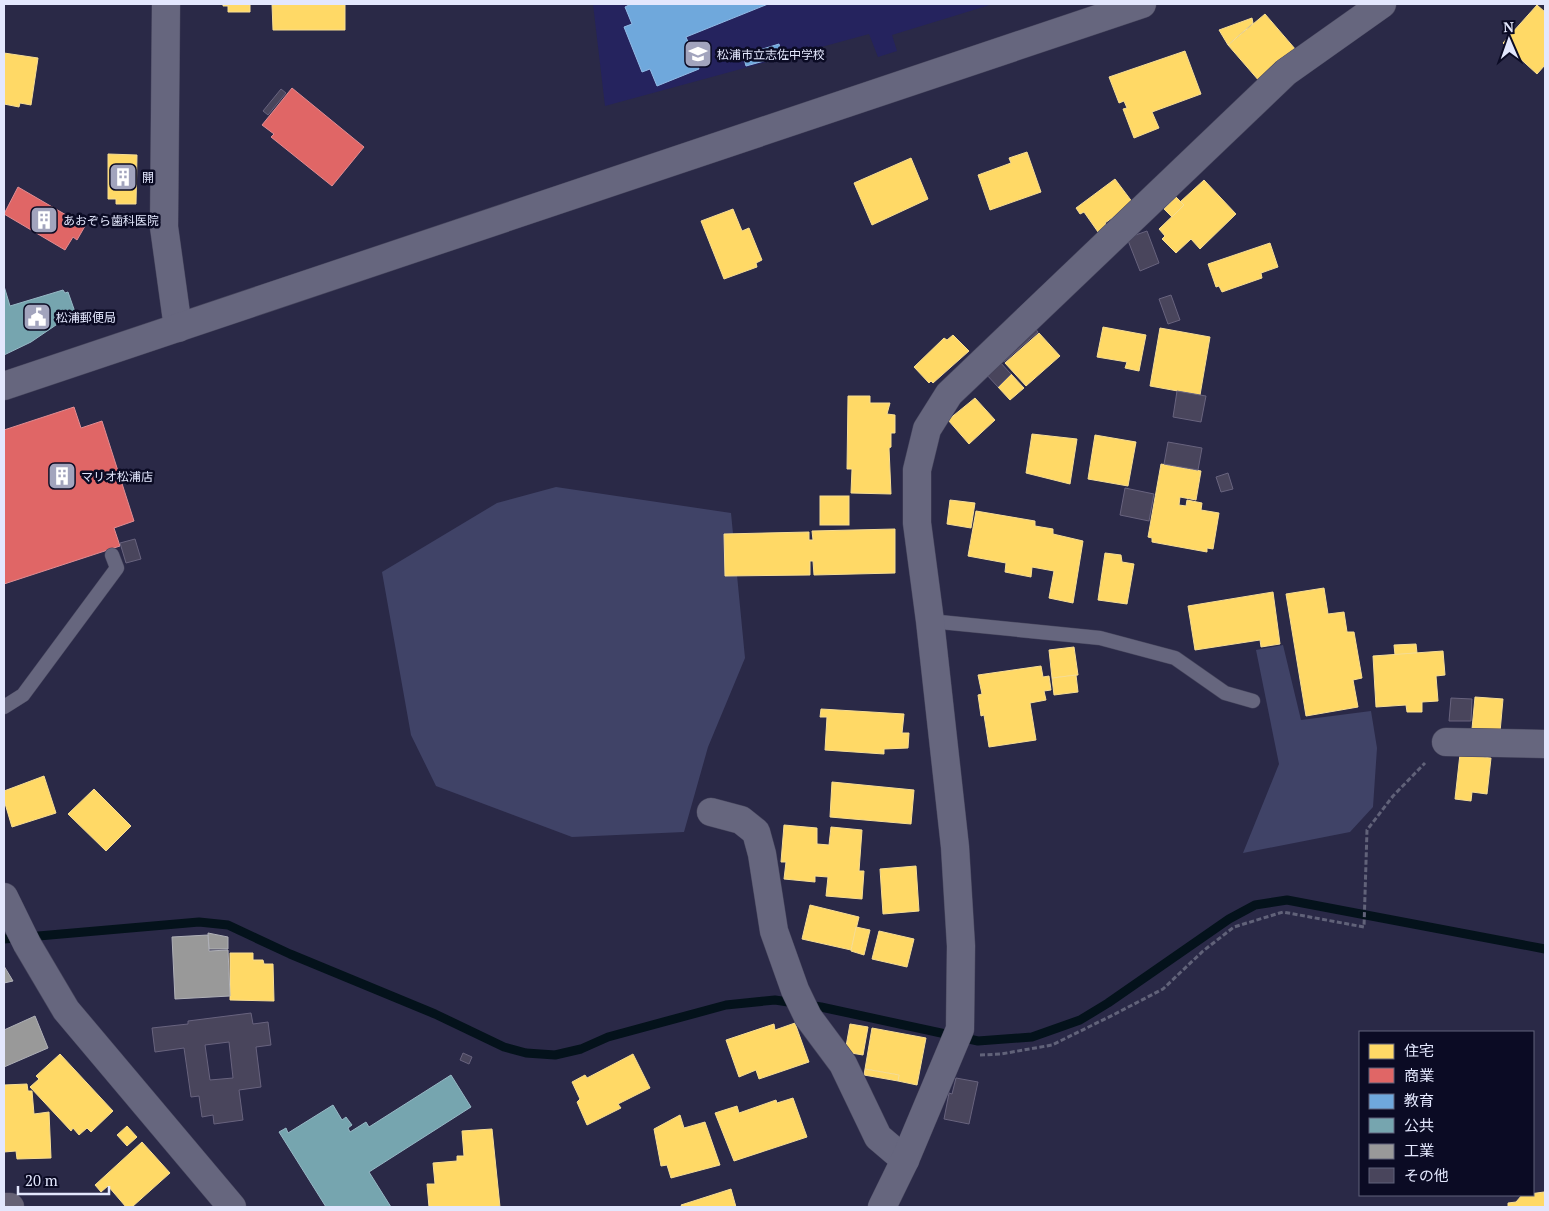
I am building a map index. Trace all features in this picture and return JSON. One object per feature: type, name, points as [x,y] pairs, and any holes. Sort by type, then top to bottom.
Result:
[{"type":"main road","points":[[4,1207],[10,1207]]},
{"type":"street","points":[[166,4],[164,227],[178,328]]},
{"type":"street","points":[[4,386],[1142,4]]},
{"type":"street","points":[[882,1207],[905,1160],[950,1057],[960,1029],[961,946],[955,847],[930,621],[916,523],[917,470],[927,429],[949,394],[1286,72],[1382,4]]},
{"type":"street","points":[[1446,742],[1545,744]]},
{"type":"street","points":[[711,812],[741,820],[756,832],[762,854],[774,931],[795,990],[808,1017],[844,1064],[878,1137],[905,1160]]},
{"type":"street","points":[[9,908],[27,944],[66,1010],[232,1207]]},
{"type":"lane","points":[[4,707],[23,695],[117,568],[112,555]]},
{"type":"lane","points":[[930,621],[1100,638],[1174,658],[1225,693],[1253,701]]},
{"type":"path","points":[[950,1057],[1001,1054],[1052,1045],[1163,989],[1203,951],[1234,927],[1283,912],[1364,927],[1367,830],[1393,796],[1446,742]]},
{"type":"shaded area","name":"松浦市立志佐中学校","points":[[593,4],[993,4],[892,35],[897,51],[878,57],[869,34],[605,106]]},
{"type":"shaded area","points":[[556,487],[731,513],[745,658],[708,747],[684,832],[572,837],[436,786],[411,735],[382,572],[497,503]]},
{"type":"shaded area","points":[[1283,645],[1301,720],[1371,711],[1377,748],[1373,807],[1350,832],[1243,853],[1279,764],[1256,650]]},
{"type":"building: 住宅","points":[[223,4],[250,4],[250,12],[228,12],[228,6],[223,6]]},
{"type":"building: 住宅","points":[[272,4],[345,4],[345,30],[273,30]]},
{"type":"building: 住宅","points":[[1537,5],[1545,12],[1545,65],[1537,74],[1503,43]]},
{"type":"building: 住宅","points":[[1265,14],[1296,50],[1260,82],[1228,45]]},
{"type":"building: 住宅","points":[[1252,18],[1253,23],[1228,45],[1219,30]]},
{"type":"building: 住宅","points":[[1185,51],[1201,94],[1152,112],[1159,128],[1134,138],[1123,109],[1127,108],[1124,101],[1119,103],[1109,77]]},
{"type":"building: 住宅","points":[[4,53],[38,58],[31,105],[20,103],[19,107],[4,104]]},
{"type":"building: 住宅","points":[[1027,152],[1041,192],[990,210],[978,175],[1011,163],[1009,158]]},
{"type":"building: 住宅","name":"開","points":[[108,154],[137,155],[136,204],[116,204],[116,199],[108,199]]},
{"type":"building: 住宅","points":[[911,158],[928,199],[872,225],[854,183]]},
{"type":"building: 住宅","points":[[1115,179],[1133,203],[1105,223],[1107,226],[1098,232],[1084,212],[1080,214],[1076,208]]},
{"type":"building: 住宅","points":[[1204,180],[1236,214],[1200,249],[1191,239],[1176,253],[1162,239],[1165,236],[1159,229],[1184,205],[1180,202]]},
{"type":"building: 住宅","points":[[1176,197],[1184,205],[1172,217],[1164,209]]},
{"type":"building: 住宅","points":[[733,209],[742,231],[749,228],[762,260],[756,263],[757,267],[724,279],[701,221]]},
{"type":"building: 住宅","points":[[1270,243],[1278,267],[1261,273],[1262,278],[1222,292],[1219,286],[1216,287],[1208,264]]},
{"type":"building: 住宅","points":[[1103,327],[1146,335],[1139,371],[1125,368],[1127,362],[1097,357]]},
{"type":"building: 住宅","points":[[1160,328],[1210,337],[1200,395],[1150,386]]},
{"type":"building: 住宅","points":[[1039,333],[1060,356],[1026,386],[1005,363]]},
{"type":"building: 住宅","points":[[953,335],[969,351],[933,383],[931,381],[929,383],[914,367],[944,338],[947,340]]},
{"type":"building: 住宅","points":[[1011,374],[1024,388],[1010,400],[998,387]]},
{"type":"building: 住宅","points":[[848,396],[870,396],[870,403],[890,403],[887,414],[895,415],[895,433],[891,433],[891,447],[889,448],[891,494],[851,493],[852,469],[847,469]]},
{"type":"building: 住宅","points":[[975,398],[995,420],[969,444],[948,420]]},
{"type":"building: 住宅","points":[[1032,434],[1077,439],[1070,484],[1026,473]]},
{"type":"building: 住宅","points":[[1095,435],[1136,442],[1128,486],[1088,479]]},
{"type":"building: 住宅","points":[[1161,464],[1201,471],[1196,500],[1180,497],[1179,505],[1186,506],[1187,500],[1202,503],[1201,510],[1219,513],[1213,549],[1207,548],[1207,552],[1152,542],[1152,538],[1148,537]]},
{"type":"building: 住宅","points":[[820,496],[849,496],[849,525],[820,525]]},
{"type":"building: 住宅","points":[[950,500],[975,503],[971,528],[947,524]]},
{"type":"building: 住宅","points":[[976,511],[1035,521],[1035,526],[1053,529],[1053,534],[1083,541],[1073,603],[1049,598],[1054,571],[1032,567],[1031,577],[1005,572],[1006,563],[968,556]]},
{"type":"building: 住宅","points":[[895,529],[895,573],[814,575],[813,561],[810,561],[810,575],[725,576],[724,534],[809,532],[809,540],[813,540],[812,531]]},
{"type":"building: 住宅","points":[[1105,553],[1121,555],[1122,562],[1134,564],[1127,604],[1098,600]]},
{"type":"building: 住宅","points":[[1324,588],[1328,614],[1344,612],[1347,632],[1354,632],[1362,678],[1353,680],[1358,707],[1306,716],[1286,594]]},
{"type":"building: 住宅","points":[[1273,592],[1280,644],[1261,647],[1260,640],[1195,650],[1188,606]]},
{"type":"building: 住宅","points":[[1416,644],[1417,653],[1395,655],[1394,645]]},
{"type":"building: 住宅","points":[[1074,647],[1078,675],[1052,678],[1049,650]]},
{"type":"building: 住宅","points":[[1443,651],[1445,675],[1436,676],[1438,701],[1422,702],[1422,712],[1407,712],[1406,705],[1376,707],[1373,656]]},
{"type":"building: 住宅","points":[[1041,666],[1043,677],[1049,676],[1051,690],[1044,691],[1046,700],[1030,703],[1036,740],[989,747],[984,715],[981,716],[978,695],[982,694],[978,675]]},
{"type":"building: 住宅","points":[[1076,675],[1078,692],[1054,695],[1052,678]]},
{"type":"building: 住宅","points":[[1475,697],[1503,699],[1500,732],[1472,729]]},
{"type":"building: 住宅","points":[[821,709],[904,714],[902,733],[909,733],[908,748],[884,749],[884,754],[825,750],[827,717],[820,717]]},
{"type":"building: 住宅","points":[[1460,754],[1491,758],[1487,794],[1472,792],[1471,801],[1455,799]]},
{"type":"building: 住宅","points":[[44,776],[56,813],[12,827],[4,800],[4,791]]},
{"type":"building: 住宅","points":[[832,782],[914,790],[911,824],[830,817]]},
{"type":"building: 住宅","points":[[94,789],[131,826],[106,851],[68,814]]},
{"type":"building: 住宅","points":[[784,825],[817,828],[817,844],[829,845],[831,827],[862,830],[859,871],[864,871],[862,899],[826,896],[828,877],[815,876],[815,882],[784,879],[786,862],[781,862]]},
{"type":"building: 住宅","points":[[916,866],[919,911],[883,914],[880,869]]},
{"type":"building: 住宅","points":[[810,905],[859,917],[851,950],[802,939]]},
{"type":"building: 住宅","points":[[856,927],[870,930],[864,955],[851,951]]},
{"type":"building: 住宅","points":[[879,931],[914,939],[907,967],[872,959]]},
{"type":"building: 住宅","points":[[230,953],[253,953],[253,960],[263,960],[264,964],[273,964],[274,1001],[230,1000]]},
{"type":"building: 住宅","points":[[795,1023],[809,1062],[759,1079],[756,1070],[739,1077],[726,1040],[774,1024],[775,1030]]},
{"type":"building: 住宅","points":[[850,1024],[868,1027],[863,1055],[845,1052]]},
{"type":"building: 住宅","points":[[872,1028],[926,1038],[917,1085],[898,1081],[899,1075],[865,1069]]},
{"type":"building: 住宅","points":[[60,1054],[113,1111],[91,1132],[87,1128],[79,1135],[73,1128],[71,1131],[30,1087],[39,1079],[36,1076]]},
{"type":"building: 住宅","points":[[633,1054],[650,1088],[618,1104],[621,1108],[587,1125],[577,1102],[580,1099],[572,1082],[585,1075],[587,1078]]},
{"type":"building: 住宅","points":[[865,1069],[899,1075],[898,1081],[864,1075]]},
{"type":"building: 住宅","points":[[27,1084],[28,1091],[32,1091],[34,1114],[49,1112],[51,1158],[17,1159],[16,1151],[4,1152],[4,1085]]},
{"type":"building: 住宅","points":[[793,1098],[807,1137],[734,1161],[715,1113],[737,1106],[739,1113],[776,1100],[777,1103]]},
{"type":"building: 住宅","points":[[680,1115],[684,1128],[705,1122],[720,1165],[671,1178],[667,1165],[661,1166],[654,1129]]},
{"type":"building: 住宅","points":[[127,1126],[137,1137],[127,1146],[117,1135]]},
{"type":"building: 住宅","points":[[492,1129],[500,1207],[429,1207],[427,1184],[435,1184],[433,1163],[457,1161],[457,1156],[464,1156],[462,1131]]},
{"type":"building: 住宅","points":[[142,1142],[170,1173],[132,1207],[126,1207],[108,1186],[101,1192],[95,1185]]},
{"type":"building: 住宅","points":[[731,1189],[736,1207],[682,1207],[681,1205]]},
{"type":"building: 住宅","points":[[1544,1192],[1545,1207],[1508,1207],[1508,1203],[1516,1202],[1521,1196],[1534,1196],[1534,1193]]},
{"type":"building: 商業","points":[[292,88],[364,147],[332,186],[271,137],[274,134],[262,125]]},
{"type":"building: 商業","name":"あおぞら歯科医院","points":[[18,187],[85,226],[77,240],[73,237],[65,250],[4,214]]},
{"type":"building: 商業","name":"マリオ松浦店","points":[[74,407],[81,428],[102,421],[134,521],[114,528],[120,546],[4,584],[4,430]]},
{"type":"building: 教育","points":[[631,4],[768,4],[686,37],[699,69],[657,86],[650,69],[642,72],[624,27],[632,24],[625,7]]},
{"type":"building: 教育","points":[[779,44],[782,56],[746,66],[743,55]]},
{"type":"building: 公共","name":"松浦郵便局","points":[[4,286],[10,306],[63,290],[65,293],[68,292],[75,312],[31,342],[4,355]]},
{"type":"building: 公共","points":[[451,1075],[471,1107],[369,1172],[391,1207],[326,1207],[279,1132],[286,1128],[288,1133],[333,1105],[342,1120],[346,1117],[352,1125],[348,1128],[350,1132],[366,1122],[369,1127]]},
{"type":"building: 工業","points":[[208,933],[228,937],[228,949],[209,949]]},
{"type":"building: 工業","points":[[208,935],[209,951],[228,950],[230,996],[175,999],[172,937]]},
{"type":"building: 工業","points":[[4,966],[13,981],[4,983]]},
{"type":"building: 工業","points":[[35,1016],[48,1048],[4,1067],[4,1030]]},
{"type":"building: その他","points":[[281,89],[286,93],[268,115],[263,111]]},
{"type":"building: その他","points":[[1147,231],[1159,263],[1140,271],[1127,238]]},
{"type":"building: その他","points":[[1171,295],[1180,320],[1168,324],[1159,299]]},
{"type":"building: その他","points":[[1033,326],[1038,332],[1004,362],[999,356]]},
{"type":"building: その他","points":[[999,361],[1011,374],[998,387],[985,373]]},
{"type":"building: その他","points":[[1177,391],[1206,396],[1201,422],[1173,417]]},
{"type":"building: その他","points":[[1168,442],[1202,448],[1198,470],[1164,464]]},
{"type":"building: その他","points":[[1228,473],[1233,489],[1221,492],[1216,477]]},
{"type":"building: その他","points":[[1125,488],[1154,494],[1149,521],[1120,515]]},
{"type":"building: その他","points":[[135,539],[141,559],[126,563],[120,543]]},
{"type":"building: その他","points":[[1451,698],[1472,699],[1471,721],[1449,721]]},
{"type":"building: その他","points":[[251,1013],[253,1024],[268,1022],[271,1045],[256,1047],[261,1087],[239,1090],[243,1120],[214,1124],[213,1115],[202,1117],[199,1096],[191,1097],[184,1048],[155,1052],[152,1028],[188,1024],[188,1021]],"holes":[[[229,1042],[233,1078],[210,1080],[205,1045]]]},
{"type":"building: その他","points":[[463,1053],[472,1057],[469,1064],[460,1060]]},
{"type":"building: その他","points":[[956,1078],[978,1082],[969,1124],[944,1119],[949,1093],[952,1094]]},
{"type":"waterway","points":[[4,939],[199,922],[228,925],[290,954],[435,1014],[504,1047],[526,1053],[555,1055],[581,1049],[608,1037],[726,1005],[775,1000],[821,1007],[978,1041],[1032,1037],[1080,1020],[1108,1003],[1229,919],[1255,905],[1287,900],[1545,949]]},
{"type":"place","name":"松浦市立志佐中学校","points":[[698,54]]},
{"type":"place","name":"開","points":[[123,177]]},
{"type":"place","name":"あおぞら歯科医院","points":[[44,220]]},
{"type":"place","name":"松浦郵便局","points":[[37,317]]},
{"type":"place","name":"マリオ松浦店","points":[[62,476]]}]
